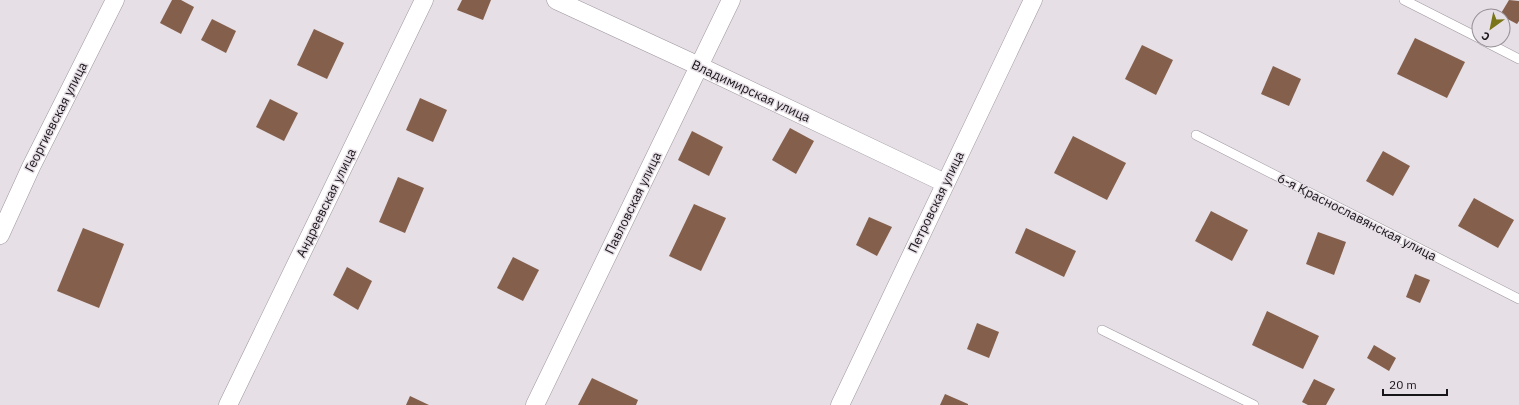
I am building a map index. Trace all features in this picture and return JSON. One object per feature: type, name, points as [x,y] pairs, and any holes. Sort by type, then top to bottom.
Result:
[{"type":"street","name":"Георгиевская улица","points":[[0,235],[31,167],[115,0]]},
{"type":"street","name":"Андреевская улица","points":[[228,405],[424,0]]},
{"type":"street","name":"Владимирская улица","points":[[556,0],[945,183]]},
{"type":"street","name":"Павловская улица","points":[[535,405],[730,0]]},
{"type":"street","name":"Петровская улица","points":[[840,405],[1033,0]]},
{"type":"lane","points":[[1404,0],[1471,34]]},
{"type":"lane","points":[[1498,48],[1519,59]]},
{"type":"lane","name":"6-я Краснославянская улица","points":[[1196,135],[1519,300]]},
{"type":"lane","points":[[1102,330],[1254,405]]},
{"type":"building","points":[[172,0],[181,0],[194,7],[181,34],[160,23]]},
{"type":"building","points":[[462,0],[491,0],[483,20],[457,10]]},
{"type":"building","points":[[1509,0],[1519,1],[1519,21],[1517,24],[1511,21],[1511,8],[1504,8]]},
{"type":"building","points":[[212,19],[236,31],[226,53],[201,40]]},
{"type":"building","points":[[314,29],[344,43],[327,79],[297,65]]},
{"type":"building","points":[[1415,38],[1465,62],[1447,98],[1397,74]]},
{"type":"building","points":[[1142,45],[1173,60],[1156,95],[1125,79]]},
{"type":"building","points":[[1273,66],[1301,79],[1289,106],[1261,94]]},
{"type":"building","points":[[420,98],[447,110],[433,142],[406,130]]},
{"type":"building","points":[[270,99],[298,113],[284,141],[256,127]]},
{"type":"building","points":[[790,128],[814,141],[796,174],[772,160]]},
{"type":"building","points":[[692,131],[723,147],[709,176],[678,160]]},
{"type":"building","points":[[1073,136],[1126,163],[1107,200],[1054,173]]},
{"type":"building","points":[[1383,151],[1410,166],[1393,196],[1366,181]]},
{"type":"building","points":[[398,177],[424,188],[405,233],[379,222]]},
{"type":"building","points":[[1474,198],[1514,220],[1498,248],[1458,226]]},
{"type":"building","points":[[694,204],[726,218],[701,271],[669,256]]},
{"type":"building","points":[[1211,211],[1248,230],[1232,261],[1195,241]]},
{"type":"building","points":[[869,217],[892,227],[877,256],[856,245]]},
{"type":"building","points":[[83,228],[124,244],[99,308],[57,291]]},
{"type":"building","points":[[1026,228],[1076,251],[1064,277],[1015,253]]},
{"type":"building","points":[[1318,232],[1346,242],[1334,275],[1306,264]]},
{"type":"building","points":[[513,257],[539,270],[523,301],[497,288]]},
{"type":"building","points":[[347,267],[372,281],[358,310],[333,295]]},
{"type":"building","points":[[1415,274],[1430,280],[1420,303],[1406,297]]},
{"type":"building","points":[[1267,311],[1319,336],[1303,369],[1252,345]]},
{"type":"building","points":[[977,323],[999,332],[989,358],[967,349]]},
{"type":"building","points":[[1374,345],[1396,358],[1389,371],[1367,358]]},
{"type":"building","points":[[592,378],[638,400],[636,405],[578,405]]},
{"type":"building","points":[[1314,379],[1335,389],[1326,405],[1308,405],[1302,402]]},
{"type":"building","points":[[945,394],[968,404],[968,405],[940,405]]},
{"type":"building","points":[[410,396],[429,405],[406,405]]}]
